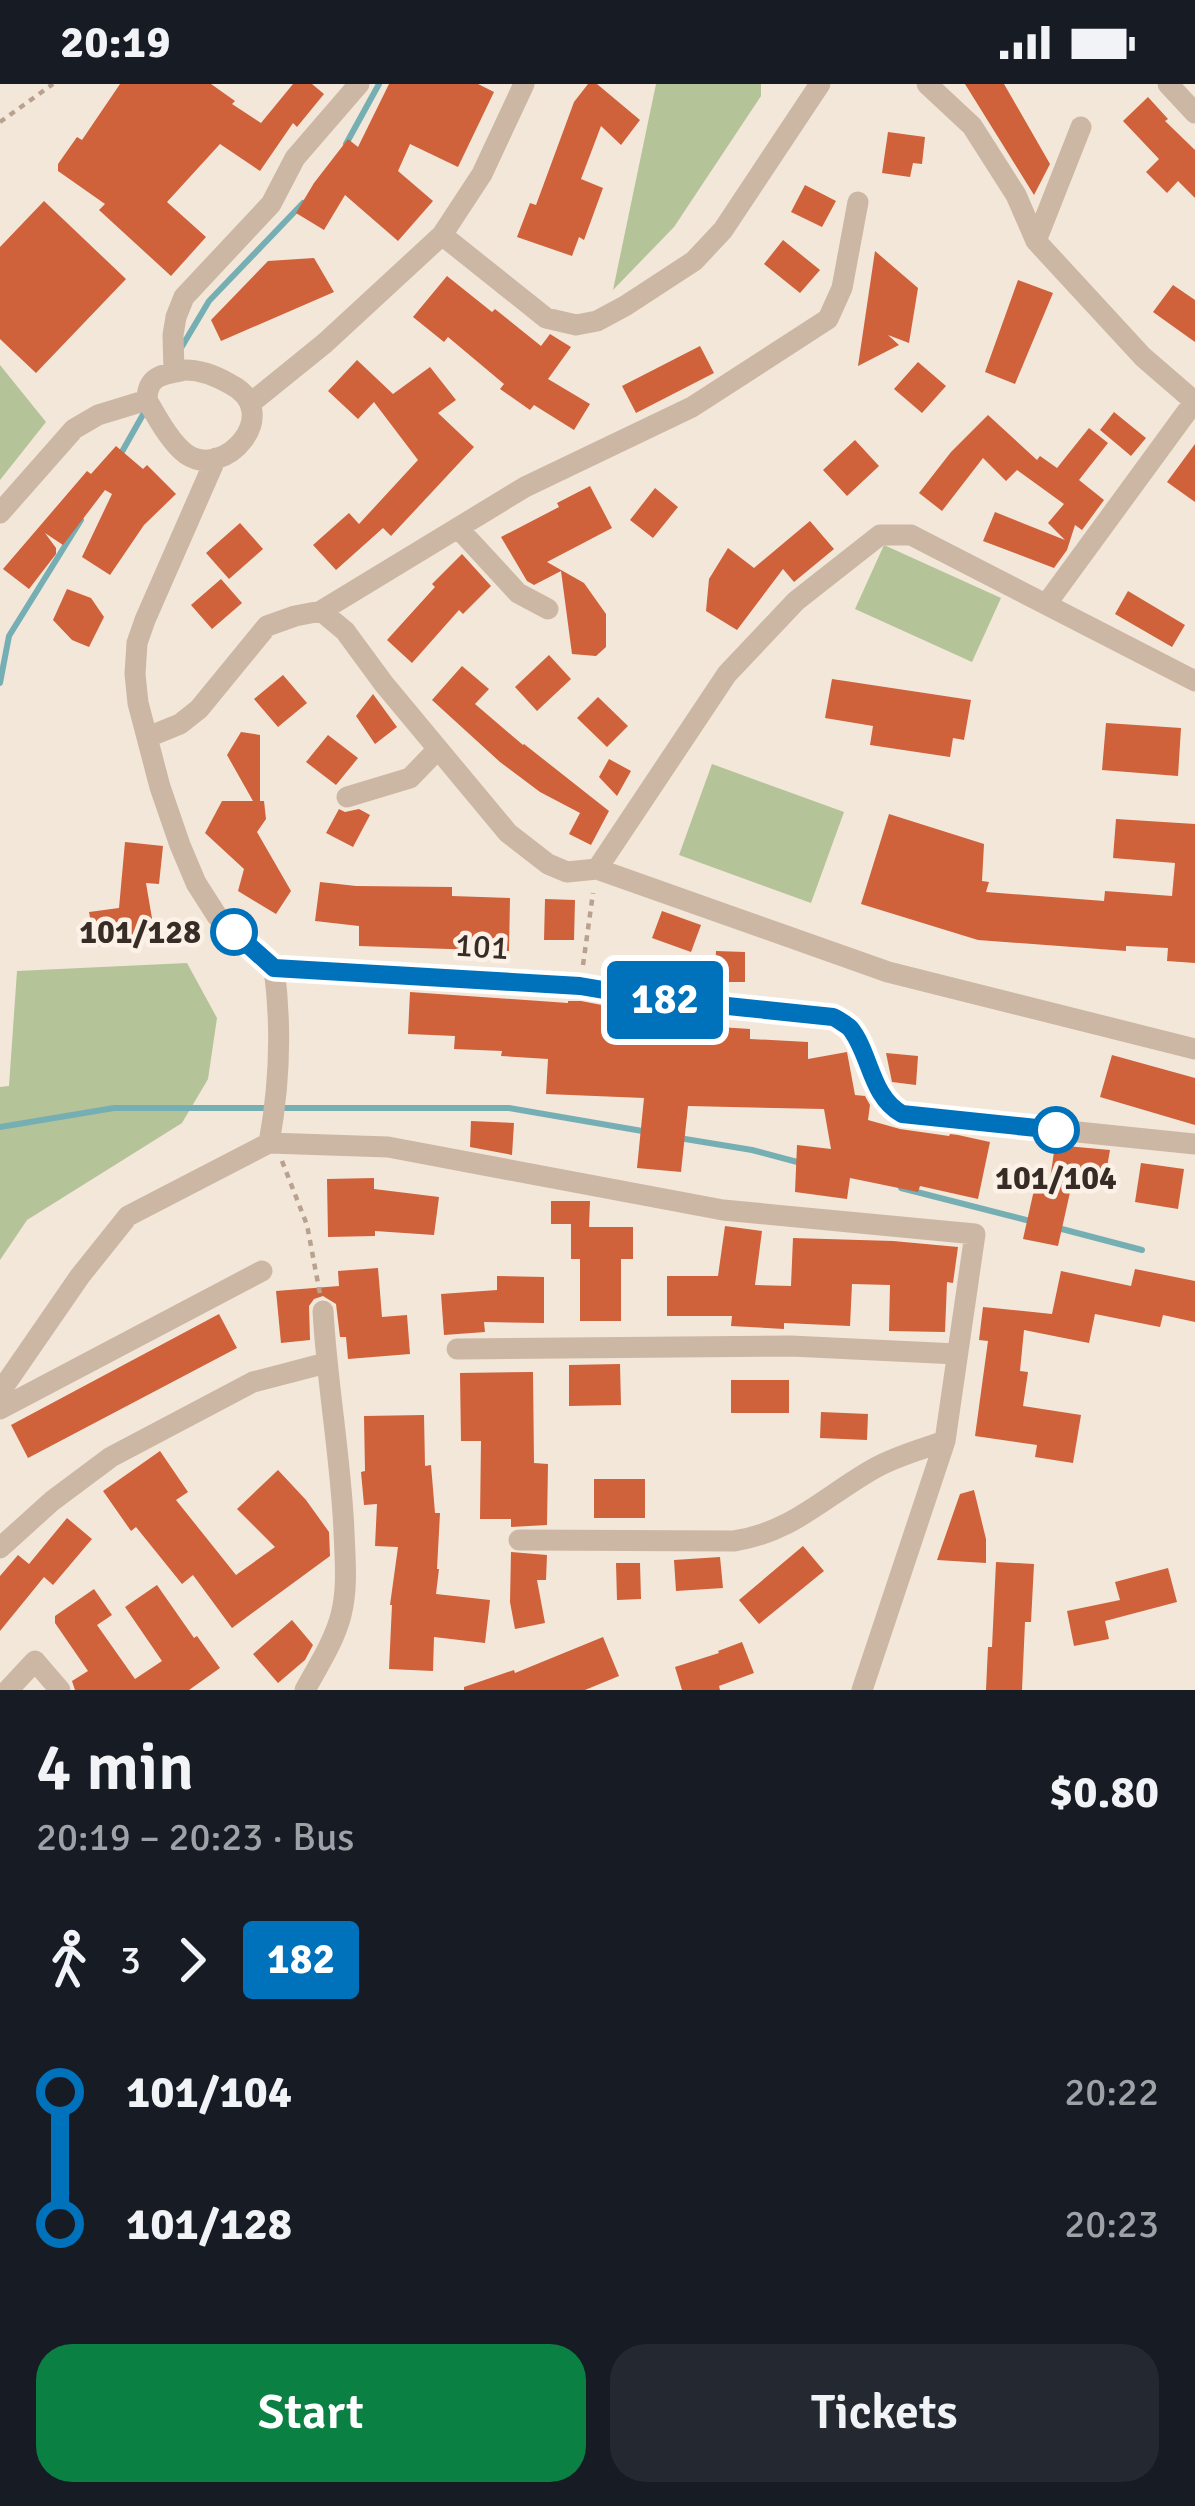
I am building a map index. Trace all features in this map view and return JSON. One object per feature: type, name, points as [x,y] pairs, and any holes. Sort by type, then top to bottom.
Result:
[{"type":"street","points":[[174,372],[173,335],[184,297],[271,204],[296,158],[359,84]]},
{"type":"street","points":[[251,402],[325,344],[442,235],[482,174],[524,84]]},
{"type":"street","points":[[442,235],[546,318],[576,325],[597,321],[694,261],[723,230],[820,84]]},
{"type":"street","points":[[927,84],[973,126],[1016,195],[1036,241],[1143,357],[1195,402],[1047,603]]},
{"type":"street","points":[[1168,84],[1195,113]]},
{"type":"street","points":[[1036,241],[1081,128]]},
{"type":"street","points":[[148,737],[180,724],[199,709],[267,626],[321,611],[525,487],[692,407],[827,319],[842,288],[858,202]]},
{"type":"street","points":[[199,370],[240,389],[251,402],[250,428],[228,456],[200,459],[186,454],[146,400],[150,383],[158,375],[174,372],[199,370]]},
{"type":"street","points":[[0,514],[74,429],[98,415],[146,400]]},
{"type":"street","points":[[216,458],[137,644],[135,674],[160,787],[196,883],[218,916],[274,968],[281,1060],[269,1143]]},
{"type":"street","points":[[458,528],[518,593],[548,608]]},
{"type":"street","points":[[597,869],[727,674],[796,601],[880,535],[911,535],[1195,681]]},
{"type":"street","points":[[321,611],[345,631],[508,832],[548,865],[567,872],[597,869],[888,972],[1195,1049]]},
{"type":"street","points":[[347,796],[410,778],[438,749]]},
{"type":"street","name":"101","points":[[274,968],[580,986],[833,1017],[850,1027],[889,1107],[902,1114],[1195,1144]]},
{"type":"street","points":[[0,1392],[128,1216],[269,1143],[388,1147],[723,1210],[975,1234],[945,1441],[862,1690]]},
{"type":"street","points":[[0,1409],[262,1271]]},
{"type":"street","points":[[305,1690],[332,1640],[346,1582],[342,1480],[323,1311]]},
{"type":"street","points":[[457,1349],[791,1346],[957,1354]]},
{"type":"street","points":[[0,1548],[111,1457],[253,1382],[326,1363]]},
{"type":"street","points":[[519,1540],[734,1541],[760,1537],[878,1466],[945,1441]]},
{"type":"street","points":[[8,1690],[35,1661],[60,1690]]},
{"type":"path","points":[[0,122],[52,84]]},
{"type":"path","points":[[580,986],[597,869]]},
{"type":"path","points":[[269,1143],[279,1154],[307,1225],[323,1311]]},
{"type":"green space","points":[[656,84],[761,84],[761,96],[674,227],[613,290]]},
{"type":"green space","points":[[0,365],[46,422],[0,480]]},
{"type":"green space","points":[[884,545],[1001,598],[972,662],[855,609]]},
{"type":"green space","points":[[712,764],[844,812],[811,903],[679,855]]},
{"type":"green space","points":[[187,963],[217,1018],[208,1079],[182,1123],[27,1220],[0,1260],[0,1087],[9,1086],[17,971]]},
{"type":"building","points":[[120,84],[211,84],[261,123],[293,84],[312,84],[324,94],[297,127],[293,123],[260,171],[220,144],[167,202],[206,237],[171,276],[99,210],[105,204],[58,171],[77,137],[82,140]]},
{"type":"building","points":[[389,84],[478,84],[494,92],[458,167],[410,144],[398,171],[433,201],[398,241],[345,195],[324,230],[296,213],[348,139],[358,147]]},
{"type":"building","points":[[588,84],[597,84],[640,120],[621,145],[601,126],[581,179],[603,188],[584,240],[579,237],[572,256],[517,237],[530,203],[536,205],[574,102]]},
{"type":"building","points":[[965,84],[1004,84],[1050,164],[1034,195]]},
{"type":"building","points":[[1148,97],[1195,150],[1195,198],[1178,181],[1167,193],[1146,172],[1159,159],[1123,121]]},
{"type":"building","points":[[888,132],[925,137],[922,164],[913,163],[910,177],[882,173]]},
{"type":"building","points":[[805,185],[836,201],[822,227],[791,212]]},
{"type":"building","points":[[44,201],[126,279],[36,373],[0,339],[0,247]]},
{"type":"building","points":[[783,240],[820,270],[800,293],[764,264]]},
{"type":"building","points":[[875,251],[918,288],[909,343],[888,335],[899,345],[858,366]]},
{"type":"building","points":[[314,258],[334,292],[221,341],[211,320],[268,261]]},
{"type":"building","points":[[447,276],[541,346],[550,334],[571,347],[548,379],[590,404],[574,430],[534,405],[530,410],[500,389],[504,384],[448,337],[444,342],[413,317]]},
{"type":"building","points":[[1018,280],[1053,293],[1015,384],[985,372]]},
{"type":"building","points":[[1173,285],[1195,300],[1195,342],[1153,312]]},
{"type":"building","points":[[700,346],[714,373],[636,413],[622,386]]},
{"type":"building","points":[[357,360],[393,394],[430,367],[456,400],[438,413],[474,447],[391,536],[383,528],[336,570],[313,545],[349,513],[359,524],[418,460],[374,402],[358,419],[328,391]]},
{"type":"building","points":[[918,362],[946,386],[922,413],[894,389]]},
{"type":"building","points":[[1114,412],[1146,438],[1131,456],[1100,430]]},
{"type":"building","points":[[988,415],[1037,460],[1040,456],[1057,468],[1089,428],[1108,443],[1079,480],[1104,500],[1082,530],[1075,525],[1067,550],[1054,568],[983,541],[995,512],[1065,540],[1048,523],[1064,504],[1017,470],[1006,481],[983,458],[942,511],[919,493]]},
{"type":"building","points":[[855,440],[879,466],[847,496],[823,470]]},
{"type":"building","points":[[1195,444],[1195,502],[1167,482]]},
{"type":"building","points":[[116,446],[143,469],[147,465],[176,494],[144,525],[110,575],[82,557],[112,494],[105,490],[63,545],[45,533],[56,554],[29,589],[3,569],[87,471],[91,474]]},
{"type":"building","points":[[590,486],[612,528],[547,562],[584,583],[606,614],[606,647],[596,656],[572,654],[561,571],[534,585],[501,537]]},
{"type":"building","points":[[655,488],[678,507],[653,538],[630,520]]},
{"type":"building","points":[[810,521],[834,549],[794,582],[783,569],[737,630],[706,611],[709,579],[728,548],[754,568]]},
{"type":"building","points":[[240,523],[263,549],[229,579],[206,553]]},
{"type":"building","points":[[462,554],[491,586],[463,614],[459,610],[412,663],[387,640]]},
{"type":"building","points":[[221,579],[242,603],[212,629],[191,605]]},
{"type":"building","points":[[67,589],[91,598],[104,617],[89,647],[72,640],[53,620]]},
{"type":"building","points":[[1128,591],[1185,625],[1172,647],[1115,614]]},
{"type":"building","points":[[549,655],[571,679],[537,711],[515,687]]},
{"type":"building","points":[[462,666],[489,689],[475,704],[609,811],[591,845],[569,834],[580,813],[540,792],[500,762],[432,700]]},
{"type":"building","points":[[283,675],[307,703],[278,727],[254,699]]},
{"type":"building","points":[[832,679],[971,700],[964,740],[953,738],[950,757],[870,745],[873,726],[825,718]]},
{"type":"building","points":[[373,694],[397,727],[375,744],[356,716]]},
{"type":"building","points":[[598,697],[628,726],[607,747],[577,718]]},
{"type":"building","points":[[1106,723],[1181,728],[1178,776],[1102,770]]},
{"type":"building","points":[[241,732],[260,735],[260,801],[264,801],[266,819],[257,832],[291,891],[276,914],[238,891],[244,869],[205,833],[222,801],[253,801],[227,755]]},
{"type":"building","points":[[328,735],[358,758],[336,785],[306,762]]},
{"type":"building","points":[[609,759],[631,771],[617,796],[599,777]]},
{"type":"building","points":[[339,809],[359,809],[370,815],[353,847],[326,833]]},
{"type":"building","points":[[889,814],[984,844],[986,892],[1104,901],[1105,891],[1172,896],[1175,863],[1113,858],[1116,819],[1195,824],[1195,963],[1167,961],[1168,948],[1126,946],[1126,951],[978,940],[861,904]]},
{"type":"building","points":[[125,842],[163,846],[159,884],[146,883],[155,936],[95,947],[89,912],[119,908]]},
{"type":"building","points":[[320,882],[452,887],[452,896],[510,898],[509,951],[359,946],[359,926],[315,921]]},
{"type":"building","points":[[545,899],[575,900],[574,940],[544,940]]},
{"type":"building","points":[[662,911],[701,925],[691,952],[652,938]]},
{"type":"building","points":[[716,951],[745,952],[745,982],[715,982]]},
{"type":"building","points":[[410,992],[581,1001],[607,1006],[606,1013],[703,1020],[703,1026],[750,1029],[750,1039],[808,1042],[808,1059],[847,1052],[855,1095],[865,1096],[870,1105],[868,1120],[990,1142],[978,1199],[850,1178],[847,1199],[795,1192],[797,1145],[831,1149],[824,1109],[688,1106],[681,1172],[637,1168],[644,1098],[546,1094],[548,1059],[454,1049],[455,1036],[408,1034]]},
{"type":"building","points":[[886,1053],[918,1056],[916,1085],[892,1082]]},
{"type":"building","points":[[1112,1055],[1195,1078],[1195,1125],[1100,1097]]},
{"type":"building","points":[[471,1121],[514,1123],[512,1155],[470,1147]]},
{"type":"building","points":[[1055,1145],[1110,1150],[1104,1184],[1073,1179],[1058,1246],[1023,1239],[1034,1190],[1048,1193]]},
{"type":"building","points":[[1141,1163],[1184,1169],[1178,1209],[1135,1202]]},
{"type":"building","points":[[374,1178],[374,1189],[439,1197],[434,1235],[375,1231],[375,1236],[328,1237],[327,1179]]},
{"type":"building","points":[[551,1201],[590,1201],[589,1227],[633,1227],[633,1259],[621,1259],[621,1321],[580,1321],[580,1259],[571,1259],[571,1224],[551,1224]]},
{"type":"building","points":[[725,1226],[762,1231],[755,1285],[791,1286],[793,1238],[958,1247],[953,1283],[947,1282],[945,1332],[889,1331],[890,1285],[852,1284],[850,1326],[784,1323],[784,1329],[731,1326],[732,1316],[667,1316],[667,1276],[718,1276]]},
{"type":"building","points":[[378,1268],[382,1317],[407,1315],[410,1354],[348,1359],[336,1304],[323,1296],[309,1306],[310,1340],[281,1343],[276,1291],[339,1286],[338,1271]]},
{"type":"building","points":[[1135,1269],[1195,1281],[1195,1322],[1163,1315],[1160,1327],[1095,1314],[1089,1343],[1024,1330],[1020,1371],[1028,1372],[1023,1406],[1081,1415],[1073,1463],[1035,1457],[1037,1445],[975,1436],[988,1341],[979,1340],[983,1307],[1052,1314],[1061,1271],[1131,1286]]},
{"type":"building","points":[[497,1276],[544,1277],[544,1323],[484,1322],[485,1332],[444,1335],[441,1294],[497,1290]]},
{"type":"building","points":[[219,1314],[237,1348],[28,1458],[11,1425]]},
{"type":"building","points":[[620,1364],[621,1405],[569,1406],[569,1365]]},
{"type":"building","points":[[533,1372],[534,1463],[548,1464],[547,1525],[511,1527],[511,1519],[480,1519],[481,1441],[461,1441],[460,1373]]},
{"type":"building","points":[[731,1380],[789,1380],[789,1413],[731,1413]]},
{"type":"building","points":[[821,1412],[868,1414],[867,1440],[820,1438]]},
{"type":"building","points":[[424,1415],[425,1466],[431,1465],[435,1513],[440,1513],[436,1594],[490,1600],[485,1643],[434,1637],[433,1671],[389,1669],[390,1605],[398,1547],[375,1546],[377,1504],[364,1505],[364,1416]]},
{"type":"building","points":[[160,1451],[188,1492],[176,1500],[236,1575],[275,1547],[237,1509],[278,1470],[329,1532],[330,1556],[232,1628],[193,1575],[182,1584],[136,1527],[131,1531],[103,1491]]},
{"type":"building","points":[[594,1479],[645,1479],[645,1518],[594,1518]]},
{"type":"building","points":[[974,1490],[986,1539],[986,1563],[937,1560],[960,1494]]},
{"type":"building","points":[[67,1518],[92,1539],[53,1585],[44,1577],[0,1631],[0,1576],[18,1555],[29,1564]]},
{"type":"building","points":[[803,1546],[824,1571],[759,1624],[739,1600]]},
{"type":"building","points":[[511,1552],[547,1555],[546,1580],[537,1580],[545,1623],[515,1629]]},
{"type":"building","points":[[720,1557],[723,1588],[676,1591],[674,1560]]},
{"type":"building","points":[[996,1562],[1034,1564],[1022,1690],[986,1690]]},
{"type":"building","points":[[616,1563],[640,1563],[641,1599],[617,1600]]},
{"type":"building","points":[[1168,1568],[1177,1602],[1105,1621],[1109,1639],[1074,1646],[1067,1611],[1120,1600],[1115,1582]]},
{"type":"building","points":[[157,1585],[220,1668],[189,1690],[75,1690],[72,1681],[88,1671],[55,1623],[55,1616],[94,1589],[112,1615],[97,1625],[135,1679],[162,1661],[125,1607]]},
{"type":"building","points":[[292,1620],[313,1645],[305,1660],[278,1683],[253,1654]]},
{"type":"building","points":[[603,1637],[619,1676],[585,1690],[464,1690],[464,1687],[515,1673]]},
{"type":"building","points":[[742,1642],[754,1673],[719,1686],[720,1690],[682,1690],[675,1667]]},
{"type":"waterway","points":[[346,144],[379,84]]},
{"type":"waterway","points":[[181,348],[209,301],[303,203]]},
{"type":"waterway","points":[[119,457],[145,411]]},
{"type":"waterway","points":[[0,683],[9,636],[81,520]]},
{"type":"waterway","points":[[0,1127],[114,1108],[266,1108]]},
{"type":"waterway","points":[[280,1108],[509,1108],[648,1132]]},
{"type":"waterway","points":[[679,1138],[801,1163]]},
{"type":"waterway","points":[[901,1188],[1034,1222]]},
{"type":"waterway","points":[[1058,1228],[1142,1250]]},
{"type":"bus line","name":"182","points":[[234,932],[274,968],[580,986],[833,1017],[850,1027],[889,1107],[902,1114],[1056,1130]]},
{"type":"place","name":"101/128","points":[[234,932]]},
{"type":"place","name":"101/104","points":[[1056,1130]]}]
